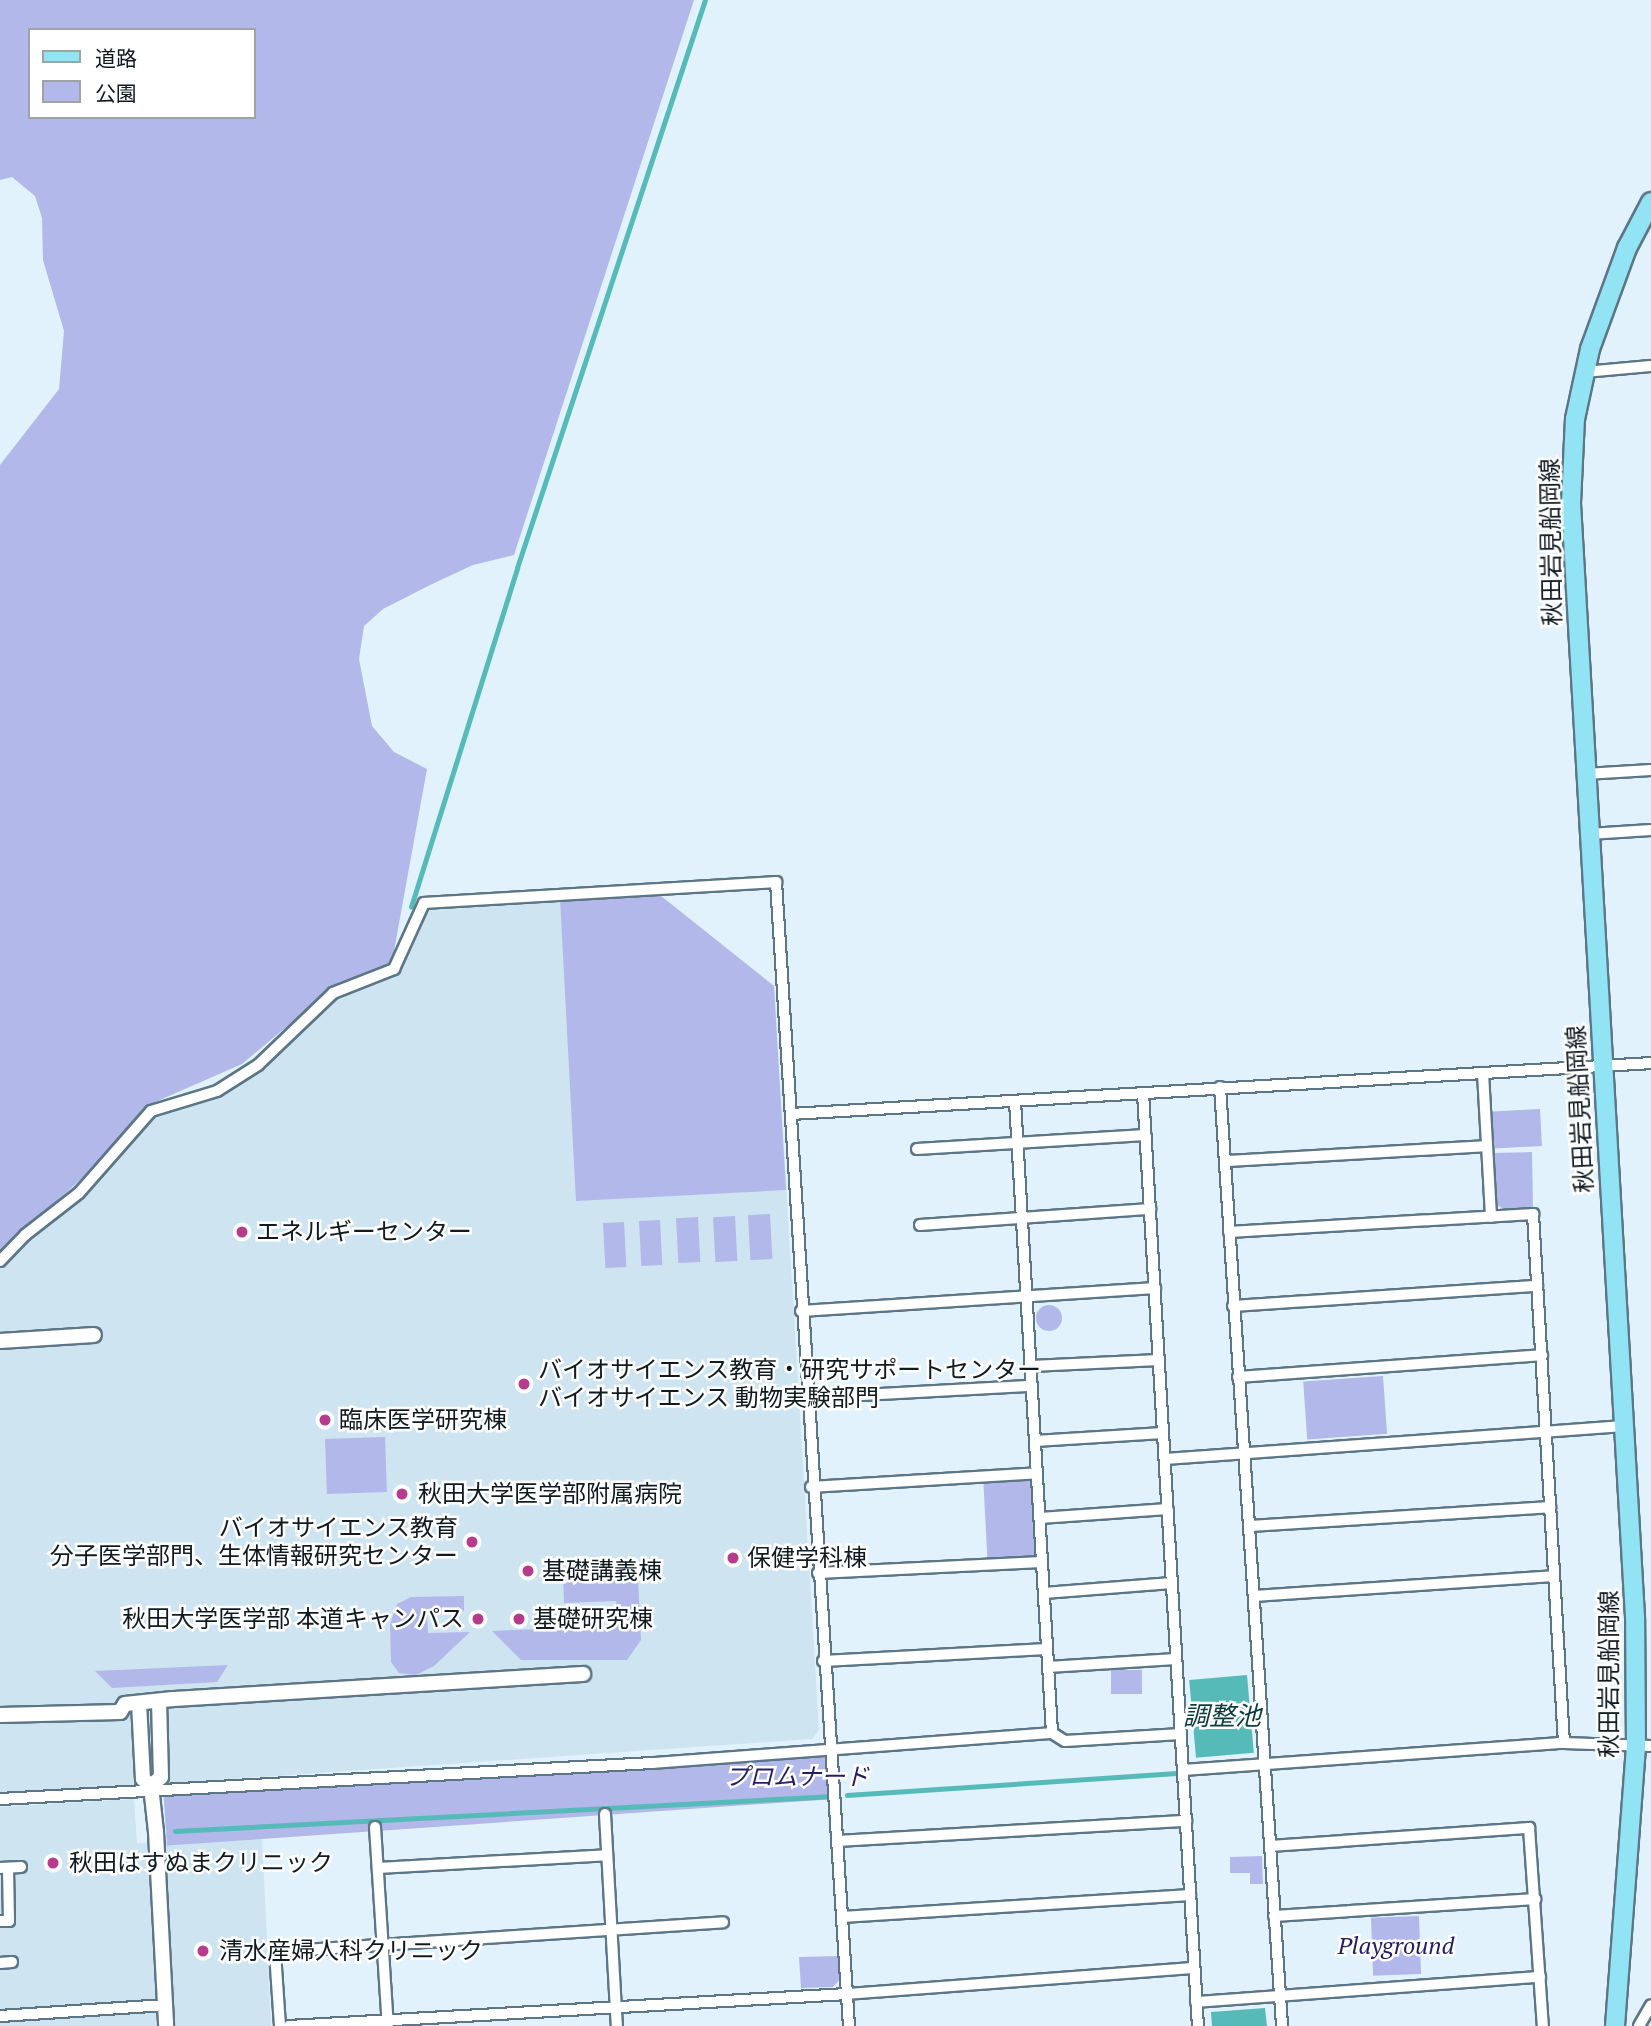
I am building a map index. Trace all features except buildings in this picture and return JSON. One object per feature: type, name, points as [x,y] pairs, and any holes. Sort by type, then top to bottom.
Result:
[{"type":"main road","name":"秋田岩見船岡線","points":[[1615,2026],[1643,1747],[1588,834],[1571,503],[1575,419],[1584,372],[1627,248],[1651,202]]},
{"type":"street","points":[[1584,372],[1651,366]]},
{"type":"street","points":[[1585,774],[1651,770]]},
{"type":"street","points":[[1588,834],[1651,830]]},
{"type":"street","points":[[0,1261],[24,1235],[79,1193],[151,1111],[217,1091],[258,1065],[333,993],[394,969],[424,903],[776,882],[811,1487],[832,1750],[849,2026]]},
{"type":"street","points":[[791,1114],[1651,1063]]},
{"type":"street","points":[[1483,1073],[1491,1217]]},
{"type":"street","points":[[1220,1087],[1228,1161],[1233,1306],[1282,2026]]},
{"type":"street","points":[[1143,1093],[1198,2026]]},
{"type":"street","points":[[1015,1101],[1052,1733]]},
{"type":"street","points":[[917,1149],[1146,1135]]},
{"type":"street","points":[[1228,1161],[1485,1146]]},
{"type":"street","points":[[920,1225],[1150,1209]]},
{"type":"street","points":[[1229,1232],[1532,1214],[1564,1743]]},
{"type":"street","points":[[1233,1306],[1537,1286]]},
{"type":"street","points":[[801,1311],[1154,1288]]},
{"type":"street","points":[[0,1341],[94,1335]]},
{"type":"street","points":[[1238,1377],[1542,1355]]},
{"type":"street","points":[[1031,1366],[1159,1360]]},
{"type":"street","points":[[807,1398],[1032,1386]]},
{"type":"street","points":[[1165,1459],[1624,1426]]},
{"type":"street","points":[[1035,1441],[1163,1433]]},
{"type":"street","points":[[811,1487],[1037,1473]]},
{"type":"street","points":[[1250,1527],[1550,1507]]},
{"type":"street","points":[[1040,1518],[1168,1509]]},
{"type":"street","points":[[818,1573],[1042,1562]]},
{"type":"street","points":[[1254,1596],[1553,1576]]},
{"type":"street","points":[[1044,1593],[1172,1583]]},
{"type":"street","points":[[824,1661],[1047,1649]]},
{"type":"street","points":[[1048,1667],[1176,1659]]},
{"type":"street","points":[[0,1715],[120,1712],[125,1704],[159,1701],[583,1674]]},
{"type":"street","points":[[151,1788],[162,1777],[159,1701]]},
{"type":"street","points":[[139,1703],[143,1779],[151,1788],[166,2026]]},
{"type":"street","points":[[0,1798],[832,1750],[1052,1733],[1065,1741],[1181,1734]]},
{"type":"street","points":[[1183,1770],[1564,1743],[1643,1747]]},
{"type":"street","points":[[604,1814],[617,2026]]},
{"type":"street","points":[[837,1841],[1186,1821]]},
{"type":"street","points":[[375,1827],[388,2022]]},
{"type":"street","points":[[1270,1846],[1529,1828],[1543,2026]]},
{"type":"street","points":[[378,1868],[607,1855]]},
{"type":"street","points":[[0,1921],[9,1921],[4,1868],[21,1867]]},
{"type":"street","points":[[842,1917],[1190,1895]]},
{"type":"street","points":[[1274,1916],[1535,1899]]},
{"type":"street","points":[[280,2026],[275,1952],[723,1922]]},
{"type":"street","points":[[0,1963],[12,1962]]},
{"type":"street","points":[[289,2026],[847,1994],[1194,1968]]},
{"type":"street","points":[[1196,2002],[1540,1977]]},
{"type":"street","points":[[0,2016],[164,2005]]},
{"type":"street","points":[[1639,2026],[1651,2005]]},
{"type":"shaded area","name":"秋田大学医学部附属病院","points":[[661,896],[774,986],[819,1730],[812,1739],[0,1795],[0,1258],[32,1220],[151,1111],[204,1095],[247,1072],[333,993],[394,969],[424,903]]},
{"type":"shaded area","points":[[134,1799],[137,1843],[262,1837],[271,2026],[0,2026],[0,1807]]},
{"type":"green space","points":[[0,0],[694,0],[514,555],[473,565],[430,585],[383,609],[364,626],[359,659],[372,726],[394,752],[427,769],[392,962],[316,1002],[242,1064],[153,1103],[81,1179],[0,1253],[0,465],[59,389],[64,331],[43,260],[42,218],[35,196],[12,177],[0,180]]},
{"type":"green space","points":[[661,896],[774,986],[786,1190],[576,1201],[560,898]]},
{"type":"green space","points":[[1540,1109],[1542,1146],[1494,1148],[1492,1112]]},
{"type":"green space","points":[[1532,1152],[1533,1208],[1504,1209],[1495,1204],[1493,1153]]},
{"type":"green space","points":[[770,1214],[772,1259],[750,1260],[748,1215]]},
{"type":"green space","points":[[735,1216],[737,1261],[715,1262],[713,1217]]},
{"type":"green space","points":[[698,1217],[700,1262],[678,1263],[676,1218]]},
{"type":"green space","points":[[660,1220],[662,1265],[641,1266],[639,1221]]},
{"type":"green space","points":[[624,1222],[626,1267],[605,1268],[603,1223]]},
{"type":"green space","points":[[1049,1305],[1058,1309],[1062,1318],[1058,1327],[1049,1331],[1040,1327],[1036,1318],[1040,1309]]},
{"type":"green space","points":[[1383,1376],[1387,1434],[1307,1439],[1303,1382]]},
{"type":"green space","points":[[385,1437],[387,1492],[327,1494],[325,1439]]},
{"type":"green space","points":[[1037,1473],[1042,1562],[988,1565],[983,1476]]},
{"type":"green space","points":[[631,1571],[638,1579],[641,1640],[627,1660],[521,1660],[492,1631],[617,1626],[616,1601],[564,1603],[563,1574]]},
{"type":"green space","points":[[464,1596],[464,1611],[427,1612],[428,1633],[470,1632],[434,1666],[416,1675],[399,1673],[391,1662],[390,1624],[397,1604],[411,1597]]},
{"type":"green space","points":[[228,1665],[217,1682],[112,1688],[95,1671]]},
{"type":"green space","points":[[1111,1670],[1142,1670],[1142,1694],[1111,1694]]},
{"type":"green space","name":"プロムナード","points":[[832,1750],[835,1799],[167,1846],[164,1797]]},
{"type":"green space","points":[[1262,1856],[1263,1884],[1250,1884],[1250,1873],[1230,1873],[1230,1857]]},
{"type":"green space","name":"Playground","points":[[1419,1916],[1421,1974],[1373,1976],[1371,1918]]},
{"type":"green space","points":[[840,1956],[840,1979],[833,1987],[801,1988],[799,1957]]},
{"type":"water","name":"調整池","points":[[1247,1675],[1254,1753],[1196,1758],[1189,1680]]},
{"type":"water","points":[[1265,2008],[1267,2026],[1212,2026],[1211,2012]]},
{"type":"waterway","points":[[411,907],[517,568],[705,0]]},
{"type":"waterway","points":[[847,1795],[1176,1773]]},
{"type":"waterway","points":[[175,1831],[834,1796]]},
{"type":"place","name":"エネルギーセンター","points":[[242,1232]]},
{"type":"place","name":"バイオサイエンス教育・研究サポートセンター バイオサイエンス 動物実験部門","points":[[524,1384]]},
{"type":"place","name":"臨床医学研究棟","points":[[325,1420]]},
{"type":"place","name":"秋田大学医学部附属病院","points":[[402,1494]]},
{"type":"place","name":"バイオサイエンス教育 分子医学部門、生体情報研究センター","points":[[472,1542]]},
{"type":"place","name":"保健学科棟","points":[[733,1558]]},
{"type":"place","name":"基礎講義棟","points":[[528,1571]]},
{"type":"place","name":"秋田大学医学部 本道キャンパス","points":[[478,1619]]},
{"type":"place","name":"基礎研究棟","points":[[519,1619]]},
{"type":"place","name":"秋田はすぬまクリニック","points":[[53,1863]]},
{"type":"place","name":"清水産婦人科クリニック","points":[[203,1951]]}]
